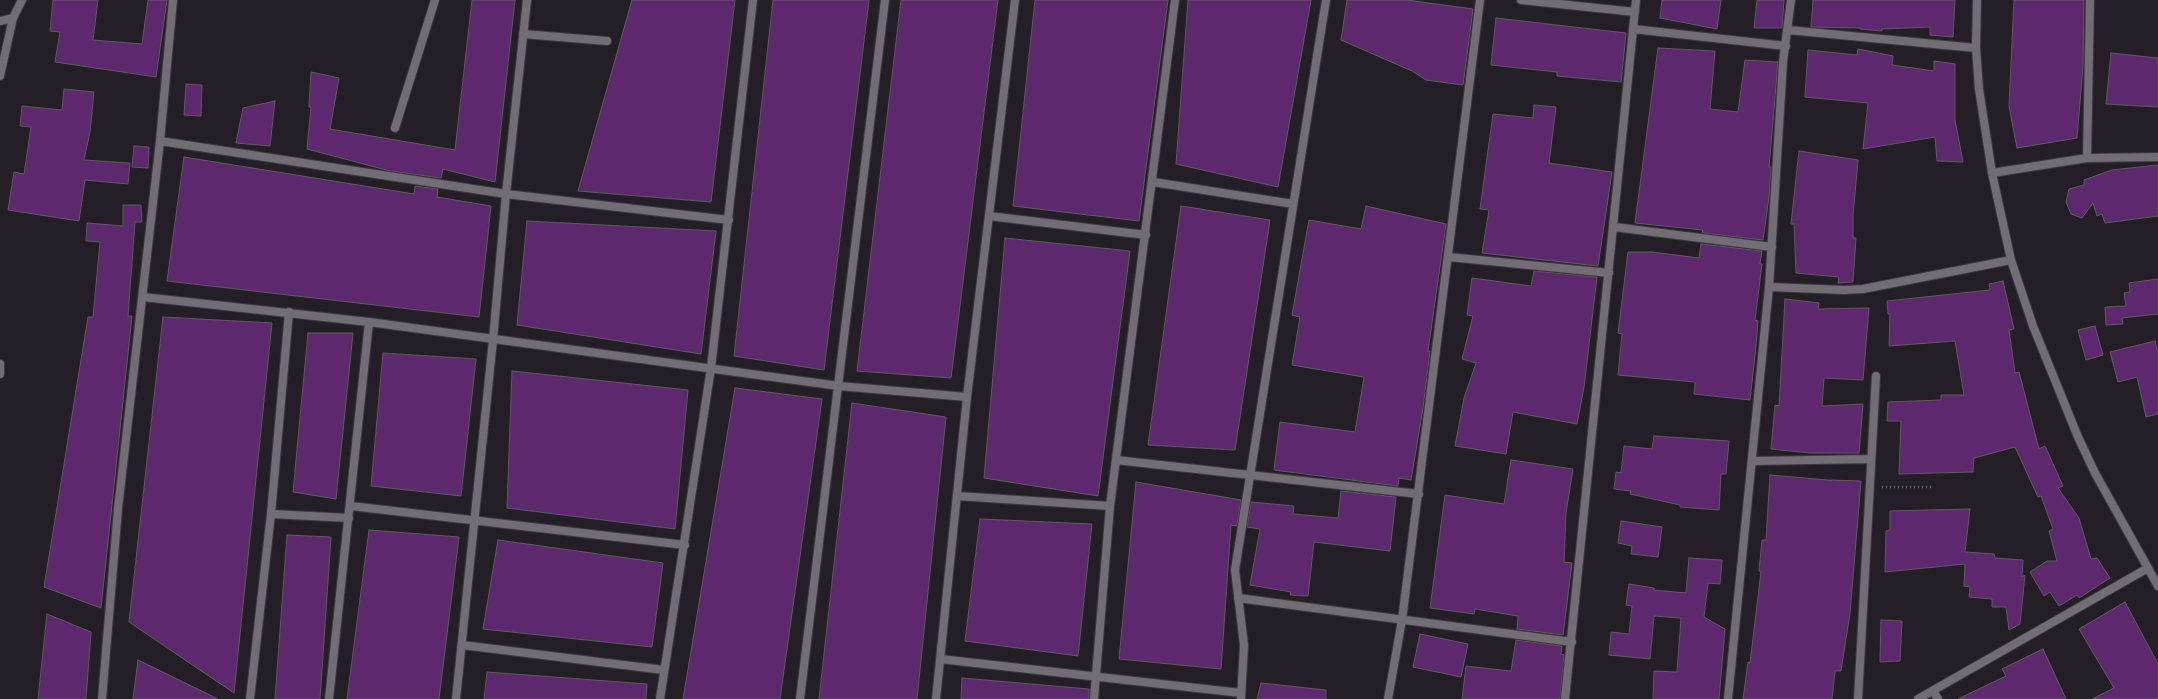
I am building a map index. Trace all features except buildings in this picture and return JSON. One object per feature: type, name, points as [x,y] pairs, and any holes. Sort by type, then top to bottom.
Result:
[{"type":"street","points":[[0,76],[13,18],[22,0]]},
{"type":"street","points":[[102,699],[118,509],[160,141],[173,0]]},
{"type":"street","points":[[395,128],[435,0]]},
{"type":"street","points":[[456,699],[493,340],[506,194],[527,0]]},
{"type":"street","points":[[660,699],[685,545],[711,368],[753,0]]},
{"type":"street","points":[[800,699],[885,0]]},
{"type":"street","points":[[936,699],[967,397],[1015,0]]},
{"type":"street","points":[[1094,699],[1110,506],[1153,182],[1174,0]]},
{"type":"street","points":[[940,659],[1241,696],[1244,645],[1235,570],[1326,0]]},
{"type":"street","points":[[1388,699],[1402,620],[1419,494],[1480,0]]},
{"type":"street","points":[[1521,0],[1635,12]]},
{"type":"street","points":[[1565,699],[1572,642],[1636,0]]},
{"type":"street","points":[[1728,699],[1753,461],[1769,287],[1783,62],[1791,0]]},
{"type":"street","points":[[1977,0],[1976,48],[1979,89],[1992,173],[2011,260],[2033,326],[2078,437],[2095,474],[2158,586]]},
{"type":"street","points":[[2087,158],[2090,0]]},
{"type":"street","points":[[0,21],[13,18]]},
{"type":"street","points":[[1633,29],[1786,46]]},
{"type":"street","points":[[1788,30],[1976,48]]},
{"type":"street","points":[[523,34],[607,41]]},
{"type":"street","points":[[160,141],[506,194],[729,220]]},
{"type":"street","points":[[1992,173],[2087,158],[2158,157]]},
{"type":"street","points":[[1153,182],[1293,204]]},
{"type":"street","points":[[989,216],[1146,235]]},
{"type":"street","points":[[1614,227],[1772,247]]},
{"type":"street","points":[[1449,257],[1609,273]]},
{"type":"street","points":[[1769,287],[1844,290],[1863,289],[2011,260]]},
{"type":"street","points":[[143,297],[369,322],[839,386],[967,397]]},
{"type":"street","points":[[250,699],[271,514],[289,312]]},
{"type":"street","points":[[329,699],[351,506],[369,322]]},
{"type":"street","points":[[0,364],[0,374]]},
{"type":"street","points":[[1858,699],[1876,376]]},
{"type":"street","points":[[1753,461],[1871,458]]},
{"type":"street","points":[[1116,460],[1419,494]]},
{"type":"street","points":[[957,496],[1110,506]]},
{"type":"street","points":[[351,506],[475,519],[685,545]]},
{"type":"street","points":[[271,514],[349,518]]},
{"type":"street","points":[[1918,699],[2148,568]]},
{"type":"street","points":[[1238,598],[1572,642]]},
{"type":"street","points":[[462,645],[664,670]]},
{"type":"street","points":[[1933,691],[1938,699]]},
{"type":"path","points":[[1870,487],[1932,487]]}]
